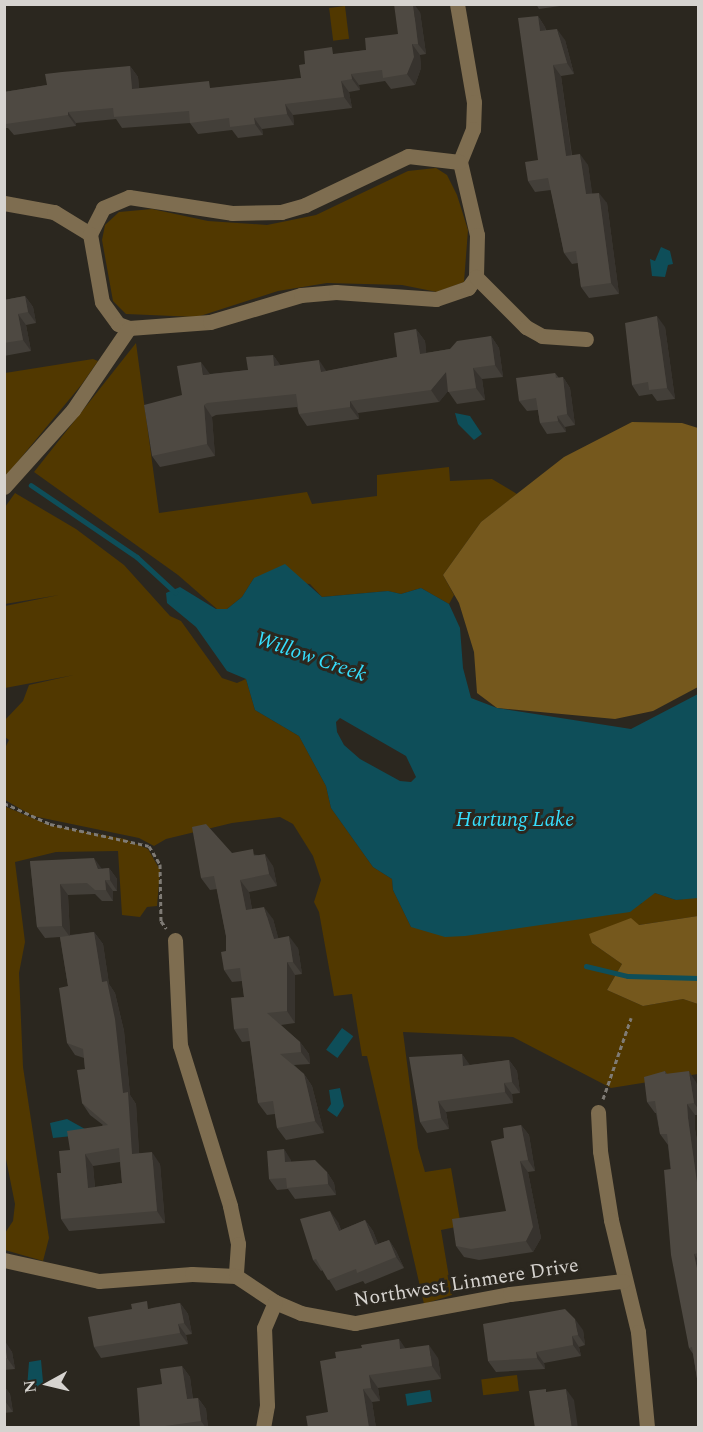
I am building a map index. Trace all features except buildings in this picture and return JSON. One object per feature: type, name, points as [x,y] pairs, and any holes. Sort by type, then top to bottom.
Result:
[{"type":"street","points":[[457,4],[474,102],[473,129],[460,162],[477,235],[476,277],[468,288],[436,299],[347,292],[301,295],[210,322],[129,328],[118,324],[102,303],[90,234],[103,208],[129,197],[232,213],[281,212],[305,205],[388,162],[408,156],[460,162]]},
{"type":"street","points":[[4,203],[54,212],[90,234]]},
{"type":"street","points":[[476,277],[526,327],[542,336],[586,339]]},
{"type":"street","points":[[4,487],[73,410],[129,328]]},
{"type":"street","points":[[4,1260],[99,1281],[192,1274],[236,1276],[238,1244],[230,1206],[180,1045],[175,940]]},
{"type":"street","points":[[598,1112],[600,1151],[623,1281],[638,1332],[646,1428]]},
{"type":"street","name":"Northwest Linmere Drive","points":[[236,1276],[275,1302],[301,1313],[355,1323],[510,1294],[623,1281]]},
{"type":"street","points":[[263,1428],[267,1405],[264,1328],[275,1302]]},
{"type":"path","points":[[4,803],[50,824],[149,846],[160,864],[161,921],[175,940]]},
{"type":"path","points":[[598,1112],[629,1032],[631,1018]]},
{"type":"shaded area","points":[[345,6],[349,39],[333,41],[329,8]]},
{"type":"shaded area","points":[[436,168],[447,175],[457,195],[468,230],[464,282],[437,292],[402,285],[327,283],[278,291],[197,317],[126,314],[113,301],[102,240],[105,225],[119,212],[152,209],[208,221],[267,225],[316,215],[408,171]]},
{"type":"shaded area","points":[[136,343],[159,513],[307,492],[312,504],[377,496],[377,475],[449,467],[450,481],[492,479],[517,494],[481,522],[443,575],[454,595],[449,604],[421,588],[401,594],[388,591],[322,597],[310,584],[254,578],[242,597],[227,609],[217,609],[178,575],[34,472]]},
{"type":"shaded area","points":[[93,359],[98,361],[82,384],[5,477],[5,373]]},
{"type":"shaded area","points":[[632,422],[682,423],[698,428],[698,687],[653,711],[615,719],[497,708],[477,693],[474,652],[459,603],[443,575],[481,522],[564,457]]},
{"type":"shaded area","points":[[15,493],[76,529],[124,565],[170,616],[181,621],[222,678],[237,683],[246,679],[255,710],[299,736],[326,786],[331,808],[373,867],[392,879],[393,890],[411,927],[641,904],[646,896],[655,893],[676,900],[698,897],[698,916],[639,925],[592,943],[622,964],[607,990],[643,1006],[683,999],[698,1004],[698,1074],[611,1088],[513,1037],[403,1032],[418,1148],[425,1172],[451,1168],[461,1226],[441,1230],[452,1295],[424,1304],[367,1056],[362,1056],[352,994],[334,996],[319,912],[314,902],[321,880],[313,856],[293,824],[280,817],[232,823],[166,839],[154,846],[139,838],[33,816],[5,800],[5,748],[9,740],[5,737],[5,720],[23,701],[29,685],[74,675],[5,688],[5,606],[59,595],[5,604],[5,507]]},
{"type":"shaded area","points":[[4,806],[49,825],[125,839],[148,849],[160,870],[157,906],[147,907],[140,917],[122,915],[118,851],[56,852],[15,862],[25,942],[19,973],[23,1067],[49,1238],[43,1261],[5,1250],[5,1233],[13,1221],[15,1204],[4,1149]]},
{"type":"shaded area","points":[[698,916],[698,1004],[683,999],[643,1006],[607,990],[622,964],[592,943],[589,934],[631,918],[639,925]]},
{"type":"shaded area","points":[[517,1375],[519,1391],[483,1395],[481,1379]]},
{"type":"water","points":[[661,247],[670,251],[673,264],[668,265],[665,277],[652,276],[650,259],[655,261]]},
{"type":"water","points":[[455,413],[470,416],[482,434],[474,440],[458,424]]},
{"type":"water","name":"Hartung Lake","points":[[285,564],[322,597],[388,591],[401,594],[421,588],[449,604],[460,628],[463,668],[471,698],[497,708],[631,729],[698,694],[698,898],[676,900],[655,893],[630,912],[465,936],[445,937],[411,927],[393,890],[392,879],[373,867],[331,808],[326,786],[299,736],[255,710],[246,679],[227,671],[196,627],[167,603],[166,593],[180,587],[216,609],[227,609],[242,597],[254,578]],"holes":[[[340,718],[406,756],[416,777],[411,782],[400,781],[360,759],[344,745],[337,732],[336,722]]]},
{"type":"water","points":[[342,1028],[353,1036],[337,1058],[326,1050]]},
{"type":"water","points":[[340,1088],[344,1106],[337,1117],[327,1110],[331,1104],[329,1090]]},
{"type":"water","points":[[67,1119],[85,1129],[82,1135],[53,1138],[50,1123]]},
{"type":"water","points":[[41,1360],[43,1382],[34,1389],[27,1388],[29,1362]]},
{"type":"water","points":[[430,1390],[432,1402],[407,1406],[405,1394]]},
{"type":"waterway","name":"Willow Creek","points":[[31,485],[137,557],[175,592]]},
{"type":"waterway","name":"Willow Creek","points":[[586,966],[628,976],[698,978]]}]
